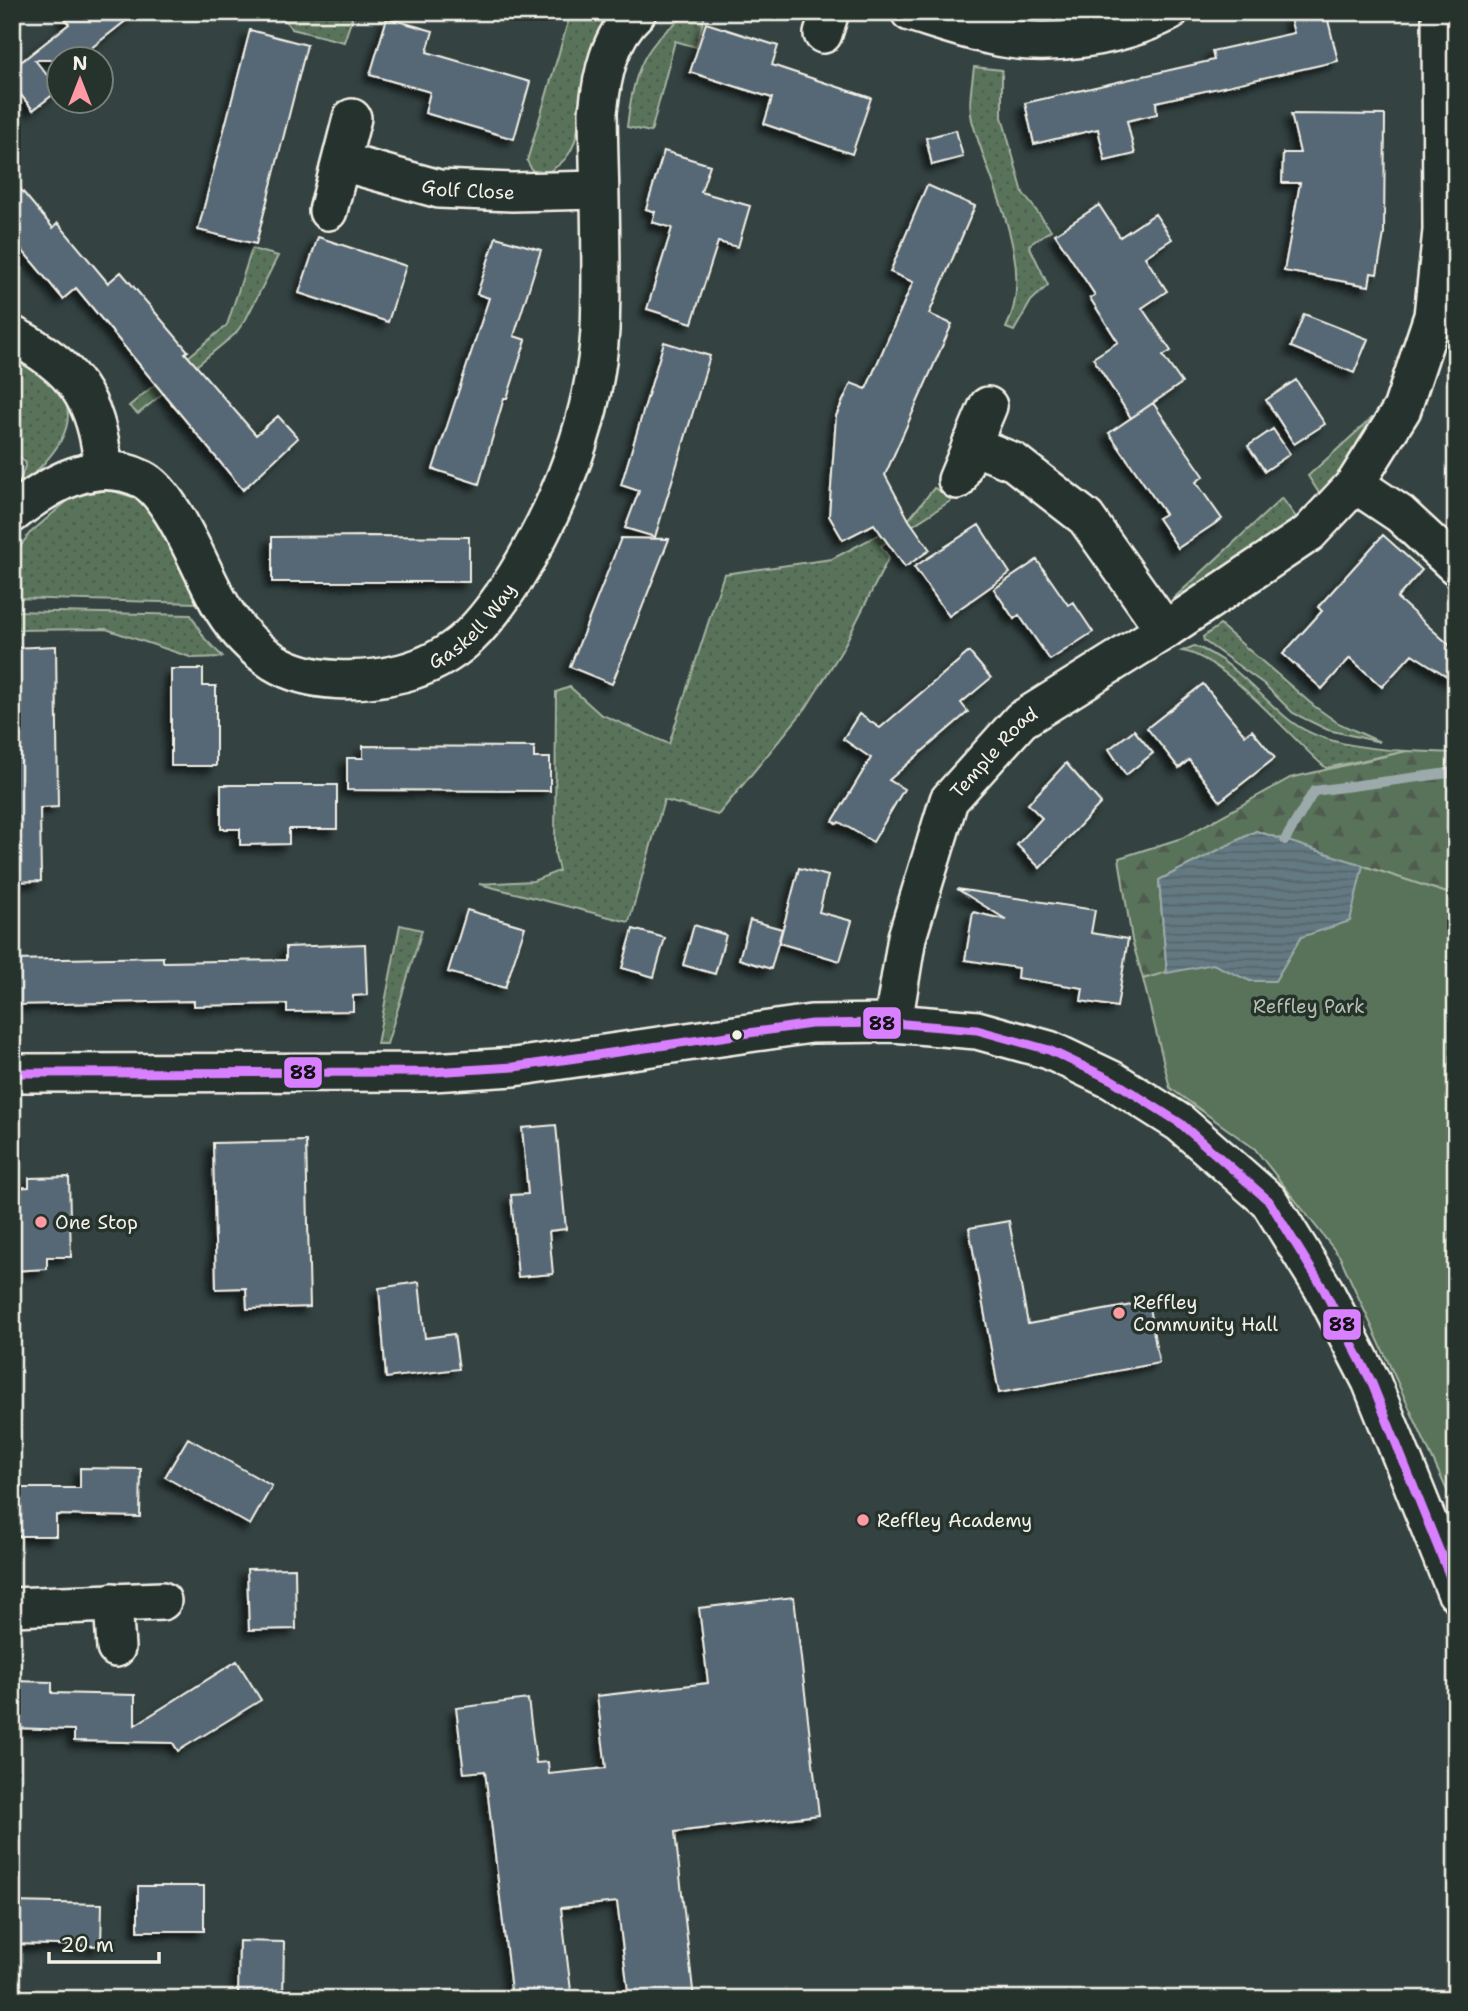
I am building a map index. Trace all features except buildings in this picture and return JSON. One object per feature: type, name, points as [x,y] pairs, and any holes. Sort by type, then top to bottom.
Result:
[{"type":"street","name":"Gaskell Way","points":[[103,468],[144,479],[170,508],[222,608],[246,640],[276,663],[310,675],[346,681],[386,678],[425,668],[457,648],[489,619],[552,512],[573,460],[590,397],[600,331],[598,112],[602,78],[625,23],[637,12]]},
{"type":"street","points":[[911,12],[991,36],[1045,41],[1109,33],[1157,15]]},
{"type":"street","name":"Temple Road","points":[[893,1023],[908,937],[949,800],[1021,720],[1165,630],[1309,533],[1355,484],[1402,410],[1433,316],[1442,231],[1441,12]]},
{"type":"street","points":[[328,211],[352,118]]},
{"type":"street","name":"Golf Close","points":[[342,162],[439,188],[512,192],[599,190]]},
{"type":"street","points":[[12,335],[59,364],[82,389],[102,446],[103,468],[67,477],[12,514]]},
{"type":"street","points":[[957,481],[988,406]]},
{"type":"street","points":[[971,445],[1014,462],[1086,518],[1165,630]]},
{"type":"street","points":[[1355,484],[1400,514],[1456,566]]},
{"type":"street","points":[[12,1073],[432,1072],[514,1067],[811,1024],[893,1023],[976,1030],[1049,1050],[1102,1075],[1198,1135],[1269,1201],[1323,1288],[1371,1381],[1456,1592]]},
{"type":"street","points":[[12,1607],[162,1601]]},
{"type":"street","points":[[113,1602],[116,1648]]},
{"type":"green space","points":[[278,12],[354,12],[344,42],[292,29]]},
{"type":"green space","points":[[571,12],[617,12],[591,57],[583,87],[578,129],[570,152],[563,162],[536,177],[527,161]]},
{"type":"green space","points":[[692,12],[706,12],[696,47],[675,41],[651,132],[627,127],[633,90],[643,60],[662,35]]},
{"type":"green space","points":[[974,67],[1002,70],[1002,117],[1023,193],[1051,230],[1029,245],[1048,285],[1031,301],[1014,331],[1006,328],[1014,304],[1014,251],[972,120],[970,101]]},
{"type":"green space","points":[[252,249],[278,256],[246,319],[235,334],[138,414],[129,406],[227,325]]},
{"type":"green space","points":[[12,353],[50,377],[66,404],[68,418],[58,445],[17,490],[26,463],[12,449]]},
{"type":"green space","points":[[1383,408],[1354,458],[1321,496],[1308,476]]},
{"type":"green space","points":[[934,488],[955,498],[881,546],[889,557],[842,650],[806,708],[718,815],[664,800],[629,922],[479,884],[533,881],[559,871],[555,854],[556,692],[570,687],[600,714],[669,744],[724,574],[832,559],[909,519]]},
{"type":"green space","points":[[109,490],[143,500],[161,527],[197,603],[12,598],[12,559],[29,534],[73,496]]},
{"type":"green space","points":[[1282,498],[1298,520],[1183,597],[1174,598]]},
{"type":"green space","points":[[12,611],[191,615],[205,639],[223,657],[193,658],[106,629],[12,630]]},
{"type":"green space","points":[[1220,625],[1314,706],[1338,723],[1380,742],[1328,730],[1293,713],[1264,684],[1204,641],[1203,637]]},
{"type":"green space","points":[[1194,646],[1233,668],[1288,719],[1314,734],[1344,744],[1407,751],[1326,768],[1237,683],[1218,668],[1182,651]]},
{"type":"green space","points":[[1407,751],[1456,753],[1456,896],[1256,831],[1159,880],[1167,973],[1143,979],[1132,940],[1119,858],[1182,838],[1290,778]]},
{"type":"green space","name":"Reffley Park","points":[[1256,831],[1456,896],[1456,1510],[1340,1257],[1255,1149],[1170,1088],[1143,979],[1167,972],[1159,880]]},
{"type":"green space","points":[[400,925],[422,930],[387,1044],[377,1044]]},
{"type":"water","points":[[1256,831],[1363,865],[1350,921],[1301,937],[1275,981],[1250,981],[1213,964],[1167,973],[1159,880]]},
{"type":"waterway","points":[[1285,840],[1314,791],[1456,772]]},
{"type":"transit line","name":"88","points":[[12,1073],[432,1072],[514,1067],[811,1024],[893,1023],[977,1030],[1049,1050],[1112,1080],[1180,1123],[1269,1201],[1323,1288],[1371,1381],[1456,1592]]},
{"type":"place","name":"One Stop","points":[[41,1222]]},
{"type":"place","name":"Reffley Community Hall","points":[[1119,1313]]},
{"type":"place","name":"Reffley Academy","points":[[863,1520]]}]
